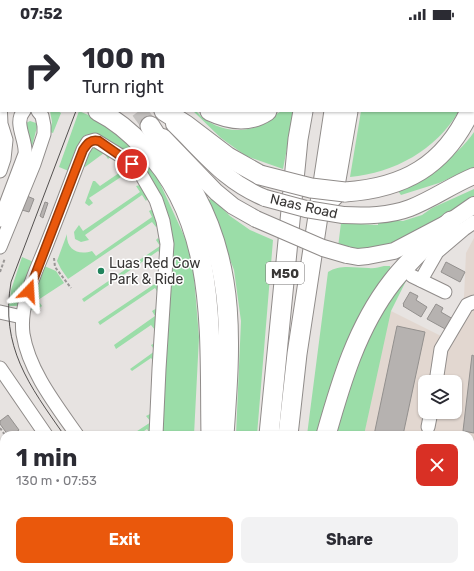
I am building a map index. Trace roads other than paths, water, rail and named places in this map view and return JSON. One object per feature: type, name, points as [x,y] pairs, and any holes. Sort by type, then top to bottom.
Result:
[{"type":"highway","points":[[100,112],[138,140],[160,165],[187,210],[194,230],[206,280],[211,431]]},
{"type":"highway","points":[[166,112],[186,125],[228,158],[260,175],[311,188],[345,192],[386,186],[422,169],[440,154],[453,140],[469,112]]},
{"type":"highway","points":[[212,112],[220,116],[234,119],[250,119],[265,112]]},
{"type":"highway","name":"M50","points":[[269,431],[298,139],[303,112]]},
{"type":"highway","name":"M50","points":[[288,431],[297,354],[334,112]]},
{"type":"highway","points":[[297,354],[311,322],[348,112]]},
{"type":"highway","points":[[153,118],[209,225],[221,266],[228,310],[229,334],[228,383],[224,431]]},
{"type":"highway","points":[[327,431],[342,381],[358,341],[373,311],[391,283],[411,260],[451,221]]},
{"type":"main road","name":"Naas Road","points":[[153,118],[172,123],[220,170],[242,186],[266,198],[306,209],[343,215],[364,216],[397,212],[424,202],[474,176]]},
{"type":"main road","points":[[153,118],[172,145],[216,192],[233,206],[256,219],[323,248],[347,255],[358,257],[394,251],[451,221],[474,206]]},
{"type":"street","points":[[0,112],[4,159],[0,171]]},
{"type":"street","points":[[0,220],[25,154],[26,148],[20,119],[23,112]]},
{"type":"street","points":[[3,252],[44,134],[42,116],[39,112]]},
{"type":"street","points":[[74,431],[48,392],[35,368],[24,340],[22,317],[33,279],[83,150],[88,142],[92,140],[99,141],[126,160],[142,176],[156,200],[163,221],[167,244],[156,431]]},
{"type":"street","points":[[445,292],[416,278],[437,252],[474,222]]},
{"type":"street","points":[[437,375],[441,349],[467,305],[474,302]]},
{"type":"street","points":[[0,312],[22,317]]},
{"type":"street","points":[[0,368],[43,431]]},
{"type":"street","points":[[428,427],[430,419]]},
{"type":"tunnel","points":[[140,112],[150,126]]},
{"type":"tram line","points":[[61,431],[39,399],[20,364],[14,346],[10,326],[9,305],[11,282],[76,112]]},
{"type":"place","name":"Luas Red Cow Park & Ride","points":[[101,271]]}]
